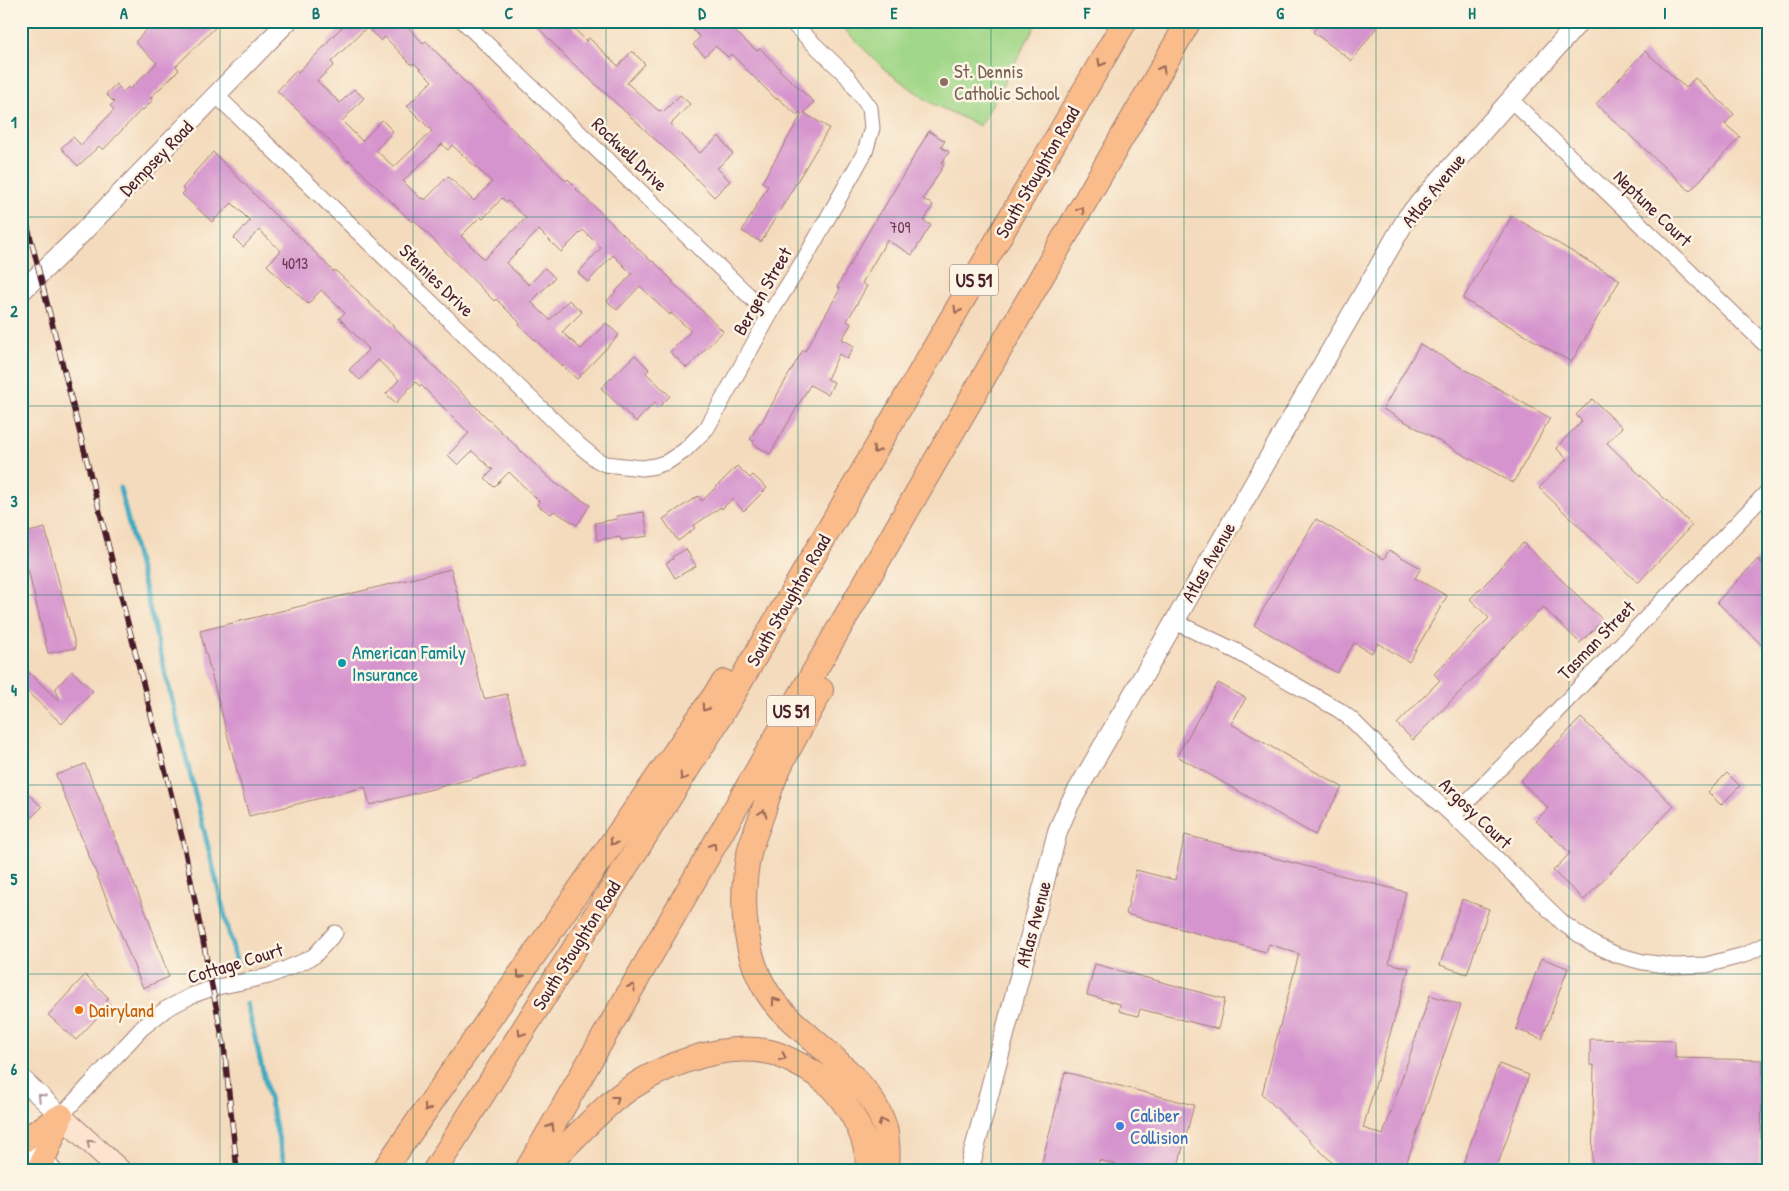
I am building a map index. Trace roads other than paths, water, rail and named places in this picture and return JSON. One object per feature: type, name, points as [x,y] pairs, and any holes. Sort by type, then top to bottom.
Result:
[{"type":"main road","name":"South Stoughton Road","points":[[435,1170],[715,724],[1125,21]]},
{"type":"main road","name":"US 51","points":[[527,1170],[1189,21]]},
{"type":"main road","points":[[887,1170],[888,1147],[885,1129],[878,1112],[866,1093],[835,1058],[782,1011],[756,970],[750,948],[743,903],[750,849],[777,772],[1057,253]]},
{"type":"main road","points":[[384,1170],[824,539]]},
{"type":"main road","points":[[544,1170],[588,1124],[616,1099],[640,1083],[692,1058],[731,1049],[752,1049],[772,1052],[806,1068],[828,1083],[844,1101],[860,1128],[868,1170]]},
{"type":"main road","points":[[21,1141],[61,1116]]},
{"type":"main road","points":[[44,1167],[61,1116]]},
{"type":"main road","points":[[61,1116],[120,1170]]},
{"type":"street","name":"Dempsey Road","points":[[21,292],[77,238],[288,21]]},
{"type":"street","name":"Rockwell Drive","points":[[463,21],[769,315]]},
{"type":"street","name":"Bergen Street","points":[[642,468],[667,462],[684,451],[706,428],[769,315],[806,258],[865,152],[872,128],[870,108],[847,76],[790,21]]},
{"type":"street","name":"Atlas Avenue","points":[[969,1170],[1058,830],[1077,789],[1408,216],[1580,21]]},
{"type":"street","name":"Steinies Drive","points":[[216,95],[579,445],[605,464],[642,468]]},
{"type":"street","name":"Neptune Court","points":[[1510,99],[1768,347]]},
{"type":"street","name":"Tasman Street","points":[[1453,816],[1554,714],[1768,491]]},
{"type":"street","name":"Argosy Court","points":[[1174,621],[1236,651],[1339,710],[1352,720],[1564,924],[1592,944],[1617,955],[1643,962],[1673,966],[1706,965],[1744,955],[1768,943]]},
{"type":"street","name":"Cottage Court","points":[[61,1116],[142,1028],[166,1009],[192,995],[213,988],[269,976],[302,962],[314,956],[335,932]]},
{"type":"street","points":[[21,1078],[61,1116]]},
{"type":"street","points":[[21,1141],[44,1167]]},
{"type":"waterway","points":[[120,488],[237,965]]},
{"type":"waterway","points":[[247,1004],[286,1170]]},
{"type":"railway","points":[[21,200],[183,841],[224,1046],[237,1170]]},
{"type":"place","name":"St. Dennis Catholic School","points":[[944,82]]},
{"type":"place","name":"American Family Insurance","points":[[342,663]]},
{"type":"place","name":"Dairyland","points":[[79,1010]]},
{"type":"place","name":"Caliber Collision","points":[[1120,1126]]}]
